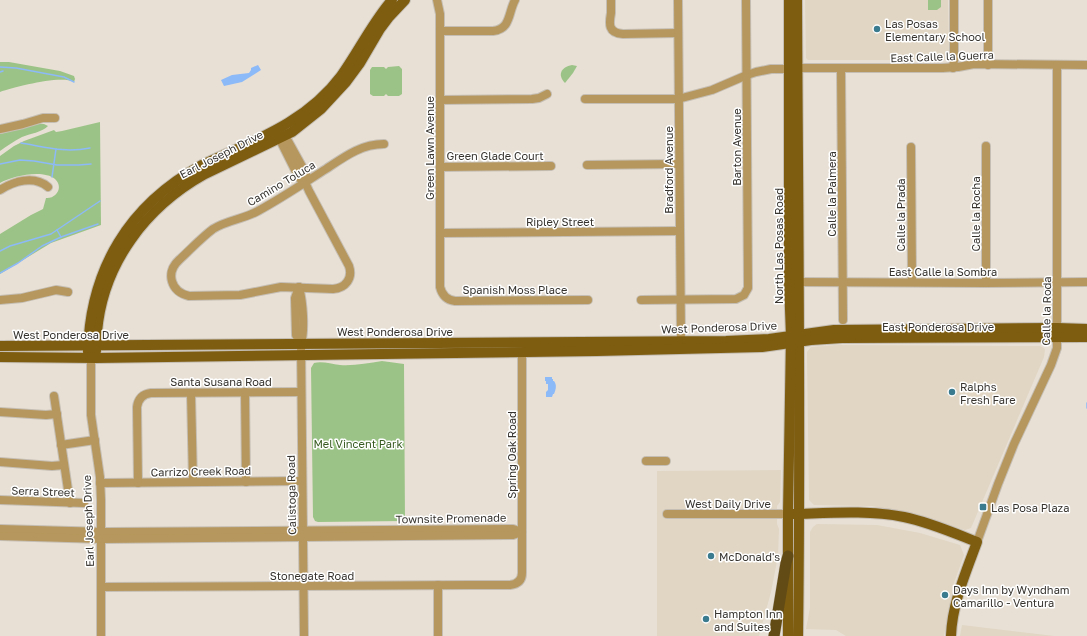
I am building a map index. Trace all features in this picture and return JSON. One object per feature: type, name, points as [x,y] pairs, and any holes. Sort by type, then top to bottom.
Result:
[{"type":"highway","points":[[774,636],[788,556]]},
{"type":"main road","name":"Earl Joseph Drive","points":[[91,358],[92,345],[108,285],[115,267],[130,240],[163,202],[183,187],[279,133],[289,123],[306,111],[333,86],[355,55],[376,21],[392,0]]},
{"type":"main road","name":"Earl Joseph Drive","points":[[279,133],[292,132],[312,117],[339,92],[360,63],[380,29],[405,0]]},
{"type":"main road","name":"North Las Posas Road","points":[[788,0],[793,68]]},
{"type":"main road","name":"North Las Posas Road","points":[[788,636],[788,514],[795,339],[793,68],[797,0]]},
{"type":"main road","name":"East Ponderosa Drive","points":[[795,339],[818,340],[1057,332],[1087,329]]},
{"type":"main road","name":"East Ponderosa Drive","points":[[1057,332],[1087,337]]},
{"type":"main road","name":"North Las Posas Road","points":[[795,339],[799,389],[798,636]]},
{"type":"main road","name":"West Ponderosa Drive","points":[[0,357],[91,358],[681,345],[762,347],[795,339]]},
{"type":"main road","name":"West Ponderosa Drive","points":[[0,346],[300,344],[522,348]]},
{"type":"main road","points":[[788,514],[865,513],[904,517],[920,521],[977,542],[958,598],[953,617],[951,636]]},
{"type":"street","name":"Green Lawn Avenue","points":[[437,0],[440,14],[440,287],[444,296]]},
{"type":"street","points":[[440,31],[499,29],[507,23],[515,0]]},
{"type":"street","points":[[611,0],[611,15],[607,30],[623,34],[678,33]]},
{"type":"street","name":"Bradford Avenue","points":[[678,0],[681,345]]},
{"type":"street","name":"Barton Avenue","points":[[681,299],[736,299],[746,293],[748,285],[746,0]]},
{"type":"street","points":[[953,68],[954,0]]},
{"type":"street","points":[[988,0],[988,65]]},
{"type":"street","name":"East Calle la Guerra","points":[[585,99],[678,99],[712,90],[763,70],[793,68],[953,68],[974,64],[1087,65]]},
{"type":"street","name":"Calle la Roda","points":[[977,542],[1014,444],[1051,365],[1057,348],[1057,65]]},
{"type":"street","name":"Calle la Palmera","points":[[841,69],[843,320]]},
{"type":"street","points":[[440,100],[532,99],[539,98],[547,94]]},
{"type":"street","points":[[0,129],[43,118],[55,118]]},
{"type":"street","points":[[279,133],[288,141],[295,152],[306,175],[305,182],[309,191],[349,266],[350,273],[347,283],[341,288],[327,289],[299,287]]},
{"type":"street","name":"Camino Toluca","points":[[299,287],[274,287],[248,294],[233,296],[193,296],[182,294],[174,287],[171,273],[174,266],[208,233],[220,225],[260,210],[356,150],[369,145],[384,144]]},
{"type":"street","name":"Calle la Rocha","points":[[986,146],[986,283]]},
{"type":"street","name":"Calle la Prada","points":[[911,147],[912,282]]},
{"type":"street","points":[[587,165],[679,164]]},
{"type":"street","name":"Green Glade Court","points":[[440,167],[551,166]]},
{"type":"street","points":[[0,190],[17,182],[29,180],[40,182],[48,187]]},
{"type":"street","name":"Ripley Street","points":[[440,233],[680,231]]},
{"type":"street","name":"East Calle la Sombra","points":[[794,282],[1087,282]]},
{"type":"street","name":"Calistoga Road","points":[[299,287],[302,298],[303,328],[303,336],[300,344],[304,636]]},
{"type":"street","points":[[0,300],[22,298],[56,290],[68,292]]},
{"type":"street","name":"Spanish Moss Place","points":[[444,296],[455,301],[588,300]]},
{"type":"street","points":[[641,300],[681,299]]},
{"type":"street","name":"Spring Oak Road","points":[[520,580],[522,573],[522,348]]},
{"type":"street","name":"Earl Joseph Drive","points":[[91,358],[91,409],[100,483],[102,535],[101,636]]},
{"type":"street","points":[[245,392],[246,482]]},
{"type":"street","name":"Santa Susana Road","points":[[138,483],[136,408],[141,397],[151,393],[301,392]]},
{"type":"street","points":[[191,393],[192,482]]},
{"type":"street","points":[[54,396],[70,503]]},
{"type":"street","points":[[0,412],[46,415],[57,414]]},
{"type":"street","points":[[61,445],[95,440]]},
{"type":"street","points":[[646,461],[666,461]]},
{"type":"street","points":[[0,462],[52,466],[64,465]]},
{"type":"street","name":"Carrizo Creek Road","points":[[100,483],[302,481]]},
{"type":"street","name":"Serra Street","points":[[0,500],[84,503]]},
{"type":"street","name":"West Daily Drive","points":[[667,514],[788,514]]},
{"type":"street","name":"Townsite Promenade","points":[[0,529],[102,535]]},
{"type":"street","name":"Townsite Promenade","points":[[0,536],[303,534],[513,535],[522,532]]},
{"type":"street","name":"Stonegate Road","points":[[102,588],[510,585],[516,584],[520,580]]},
{"type":"street","points":[[438,586],[438,636]]},
{"type":"shaded area","name":"Las Posas Elementary School","points":[[805,0],[948,0],[949,60],[808,60],[806,58]]},
{"type":"shaded area","points":[[838,345],[1040,346],[1045,349],[1044,357],[971,528],[965,530],[916,514],[872,506],[814,505],[809,500],[807,352],[811,347]]},
{"type":"shaded area","points":[[781,470],[780,502],[777,506],[777,524],[779,529],[778,556],[771,592],[759,636],[657,636],[657,471]]},
{"type":"shaded area","points":[[817,524],[877,525],[920,533],[960,545],[964,555],[954,583],[944,636],[846,636],[836,630],[806,629],[810,608],[810,532]]},
{"type":"shaded area","points":[[962,625],[1054,636],[960,636]]},
{"type":"green space","points":[[928,0],[941,0],[941,7],[937,10],[928,10]]},
{"type":"green space","points":[[0,62],[9,62],[60,71],[74,76],[75,79],[74,82],[59,80],[38,82],[0,92]]},
{"type":"green space","points":[[572,65],[577,66],[565,83],[561,77],[561,72],[563,69]]},
{"type":"green space","points":[[399,66],[402,69],[402,94],[399,96],[388,96],[386,94],[384,96],[373,96],[370,94],[370,70],[372,67],[384,67],[386,69],[388,67]]},
{"type":"green space","points":[[100,122],[101,225],[51,243],[0,274],[0,234],[43,209],[46,198],[56,195],[59,185],[55,179],[43,174],[20,176],[0,183],[0,156],[24,141],[54,130],[56,132],[62,131]]},
{"type":"green space","points":[[39,124],[48,126],[22,137],[0,151],[0,134]]},
{"type":"green space","name":"Mel Vincent Park","points":[[382,361],[404,364],[405,521],[315,521],[313,517],[311,368],[314,363],[317,362],[345,365]]},
{"type":"water","points":[[258,65],[261,70],[242,82],[224,86],[221,80],[232,75],[249,73],[251,68]]},
{"type":"water","points":[[545,377],[552,377],[556,384],[552,397],[546,397],[548,384],[546,384]]},
{"type":"waterway","points":[[0,67],[16,68],[64,77],[74,82]]},
{"type":"waterway","points":[[21,143],[63,150],[90,148]]},
{"type":"waterway","points":[[52,177],[56,149]]},
{"type":"waterway","points":[[0,164],[20,160],[57,165],[91,164]]},
{"type":"waterway","points":[[0,251],[10,246],[51,234],[100,201]]},
{"type":"waterway","points":[[0,273],[18,263],[42,246],[61,237],[98,224]]},
{"type":"waterway","points":[[57,230],[61,237]]},
{"type":"waterway","points":[[1087,403],[1087,408]]},
{"type":"place","name":"Las Posas Elementary School","points":[[877,29]]},
{"type":"place","name":"Ralphs Fresh Fare","points":[[952,392]]},
{"type":"place","name":"Las Posa Plaza","points":[[983,507]]},
{"type":"place","name":"McDonald's","points":[[711,556]]},
{"type":"place","name":"Days Inn by Wyndham Camarillo - Ventura","points":[[945,595]]},
{"type":"place","name":"Hampton Inn and Suites","points":[[706,619]]}]
